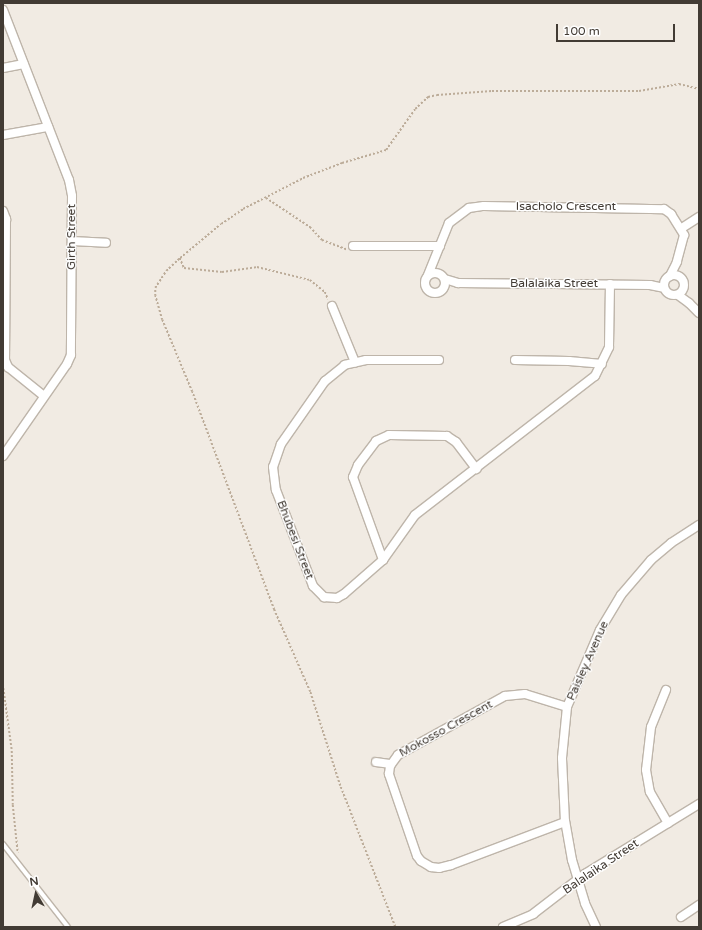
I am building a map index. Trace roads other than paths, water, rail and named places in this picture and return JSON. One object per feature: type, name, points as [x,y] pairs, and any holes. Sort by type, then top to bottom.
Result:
[{"type":"street","name":"Girth Street","points":[[3,10],[71,190],[72,241],[71,355],[3,456]]},
{"type":"street","points":[[3,68],[24,64]]},
{"type":"street","points":[[3,135],[48,127]]},
{"type":"street","name":"Isacholo Crescent","points":[[428,275],[447,226],[451,220],[469,208],[475,206],[660,208],[671,214],[682,228]]},
{"type":"street","points":[[3,211],[6,219],[5,360],[8,367],[44,396]]},
{"type":"street","points":[[689,302],[684,288],[684,281],[679,276],[678,262],[684,237],[682,228],[699,217]]},
{"type":"street","points":[[72,241],[106,243]]},
{"type":"street","points":[[353,246],[440,246]]},
{"type":"street","name":"Isacholo Crescent","points":[[436,257],[438,273]]},
{"type":"street","points":[[678,262],[666,281],[669,295],[678,295],[689,302],[699,313]]},
{"type":"street","points":[[438,273],[445,279],[444,288],[436,293],[428,290],[425,283],[428,275],[438,273]]},
{"type":"street","points":[[666,281],[679,276]]},
{"type":"street","name":"Balalaika Street","points":[[445,279],[458,283],[650,285],[666,281]]},
{"type":"street","name":"Balalaika Street","points":[[444,288],[458,283]]},
{"type":"street","name":"Bhubesi Street","points":[[439,360],[366,360],[355,362],[338,369],[328,378],[285,437],[274,461],[274,482],[314,589],[319,594],[331,598],[342,596],[383,560],[415,515],[589,382],[602,364],[609,346],[610,284]]},
{"type":"street","points":[[678,295],[684,288]]},
{"type":"street","points":[[332,306],[355,362]]},
{"type":"street","points":[[515,360],[569,361],[602,364]]},
{"type":"street","points":[[383,560],[353,477],[358,465],[376,441],[389,435],[447,436],[456,442],[476,469]]},
{"type":"street","name":"Paisley Avenue","points":[[596,927],[572,860],[565,822],[562,758],[567,706],[600,630],[621,595],[651,560],[671,543],[699,525]]},
{"type":"street","points":[[666,690],[651,727],[646,770],[650,792],[668,823]]},
{"type":"street","name":"Mokosso Crescent","points":[[565,822],[443,868],[432,867],[421,861],[414,847],[391,785],[389,774],[391,764],[396,757],[403,752],[508,695],[525,694],[567,706]]},
{"type":"street","points":[[376,762],[391,764]]},
{"type":"street","name":"Balalaika Street","points":[[503,927],[533,914],[579,881],[585,874],[699,804]]},
{"type":"street","points":[[680,917],[699,905]]},
{"type":"lane","points":[[3,844],[68,927]]}]
